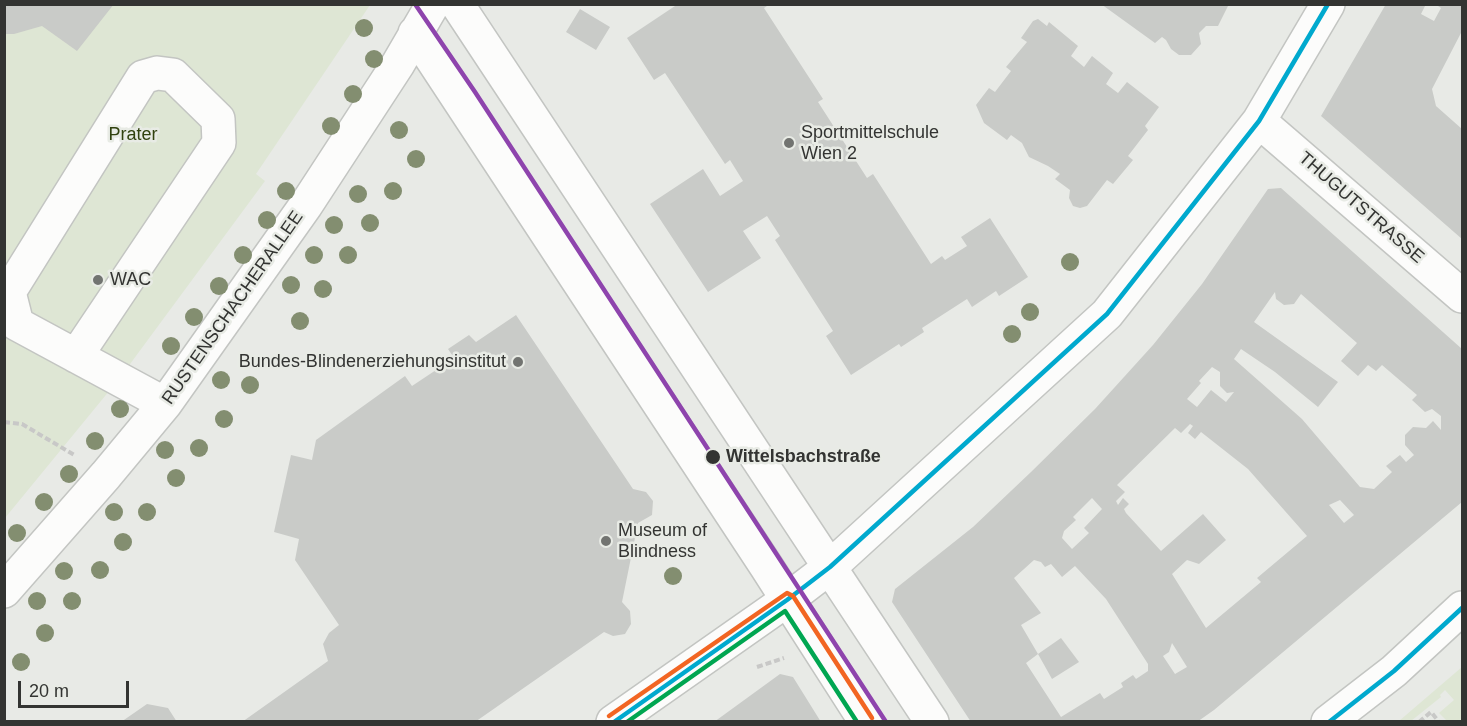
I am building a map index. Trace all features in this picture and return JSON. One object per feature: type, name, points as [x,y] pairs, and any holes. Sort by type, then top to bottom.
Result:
[{"type":"street","name":"RUSTENSCHACHERALLEE","points":[[4,591],[165,404],[306,205],[398,64],[433,4]]},
{"type":"street","points":[[458,4],[932,722]]},
{"type":"street","points":[[614,722],[830,567],[1107,314],[1259,121],[1328,4]]},
{"type":"street","points":[[415,33],[866,722]]},
{"type":"street","points":[[76,356],[219,143],[218,119],[174,75],[157,73],[143,77],[9,292],[17,324],[76,356],[165,404]]},
{"type":"street","name":"THUGUTSTRASSE","points":[[1259,121],[1462,296]]},
{"type":"street","points":[[1328,722],[1394,671],[1462,608]]},
{"type":"path","points":[[4,422],[22,424],[106,475]]},
{"type":"path","points":[[1419,722],[1431,711],[1438,722]]},
{"type":"green space","name":"Prater","points":[[5,5],[370,5],[256,174],[265,181],[119,379],[5,518]]},
{"type":"green space","points":[[1462,667],[1462,721],[1447,721],[1439,713],[1454,700],[1445,690],[1440,695],[1441,697],[1411,721],[1399,721]]},
{"type":"building","points":[[4,4],[114,4],[77,51],[42,26],[14,34],[4,34]]},
{"type":"building","points":[[678,4],[770,4],[764,8],[823,99],[818,102],[867,178],[873,174],[931,264],[942,256],[945,260],[967,246],[961,237],[990,218],[1028,277],[999,296],[996,291],[972,307],[967,299],[922,328],[924,332],[901,347],[899,344],[851,375],[826,336],[833,331],[775,240],[780,236],[767,216],[743,231],[761,258],[708,292],[650,204],[703,169],[720,196],[743,181],[730,160],[725,164],[665,73],[654,80],[627,38]]},
{"type":"building","points":[[1101,4],[1229,4],[1218,26],[1206,26],[1199,33],[1201,44],[1191,55],[1179,55],[1162,37],[1155,43]]},
{"type":"building","points":[[1386,4],[1426,4],[1421,14],[1434,21],[1441,8],[1435,4],[1462,4],[1462,31],[1432,89],[1436,106],[1462,129],[1462,239],[1321,116]]},
{"type":"building","points":[[580,9],[610,27],[596,50],[566,32]]},
{"type":"building","points":[[1038,19],[1047,26],[1049,22],[1078,46],[1071,56],[1084,67],[1092,56],[1113,73],[1106,84],[1118,93],[1127,82],[1159,107],[1145,126],[1148,130],[1128,156],[1133,160],[1113,184],[1107,180],[1087,206],[1080,208],[1073,206],[1069,198],[1070,190],[1055,179],[1060,174],[1029,157],[1022,143],[1011,135],[1007,140],[984,123],[976,105],[989,88],[995,92],[1011,71],[1006,67],[1027,42],[1021,38],[1033,21]]},
{"type":"building","points":[[1281,188],[1462,349],[1462,502],[1197,722],[971,722],[892,602],[895,589],[973,527],[1095,409],[1153,345],[1202,284],[1268,189]],"holes":[[[1275,292],[1276,299],[1284,305],[1294,304],[1301,294],[1357,343],[1341,361],[1358,376],[1368,365],[1376,371],[1382,365],[1417,395],[1412,400],[1425,412],[1432,409],[1441,416],[1441,430],[1433,421],[1426,428],[1413,427],[1405,435],[1405,445],[1414,455],[1406,462],[1400,455],[1386,466],[1392,472],[1374,489],[1360,487],[1302,419],[1234,359],[1241,349],[1275,372],[1318,407],[1338,382],[1254,322]],[[1212,367],[1220,372],[1220,386],[1227,393],[1234,392],[1226,402],[1211,390],[1197,407],[1187,399],[1201,383],[1199,381]],[[1190,424],[1193,426],[1188,433],[1195,439],[1201,432],[1248,469],[1307,536],[1257,578],[1261,582],[1206,628],[1172,574],[1187,560],[1199,564],[1226,540],[1203,514],[1161,551],[1126,513],[1124,509],[1129,504],[1123,498],[1118,505],[1116,501],[1125,492],[1117,485],[1175,428],[1181,433]],[[1092,498],[1102,509],[1084,528],[1089,533],[1072,549],[1062,538],[1064,531],[1076,520],[1073,517]],[[1340,500],[1354,515],[1344,523],[1329,505]],[[1034,560],[1041,562],[1045,567],[1051,564],[1062,577],[1075,566],[1106,599],[1148,664],[1148,671],[1136,679],[1133,675],[1121,683],[1123,687],[1104,699],[1100,693],[1061,717],[1026,663],[1038,654],[1021,625],[1041,613],[1014,578]],[[1172,643],[1187,667],[1175,674],[1163,656],[1169,652]]]},
{"type":"building","name":"Bundes-Blindenerziehungsinstitut","points":[[516,315],[633,489],[646,492],[653,501],[652,515],[638,523],[622,602],[630,611],[631,624],[625,634],[613,636],[604,632],[475,722],[242,722],[328,661],[323,644],[329,633],[339,625],[295,560],[299,539],[274,532],[291,455],[312,460],[316,440],[405,376],[412,386],[454,358],[448,349],[469,335],[476,342]]},
{"type":"building","points":[[1061,638],[1079,662],[1052,679],[1038,654]]},
{"type":"building","points":[[780,674],[793,677],[821,722],[714,722]]},
{"type":"building","points":[[147,704],[168,708],[177,722],[121,722]]},
{"type":"transit line","points":[[415,4],[475,92],[886,722]]},
{"type":"transit line","points":[[614,722],[830,567],[1107,314],[1259,121],[1328,4]]},
{"type":"transit line","points":[[609,716],[787,593],[793,596],[872,718]]},
{"type":"transit line","points":[[1329,722],[1394,671],[1462,608]]},
{"type":"transit line","points":[[627,722],[785,611],[857,722]]},
{"type":"place","name":"Sportmittelschule Wien 2","points":[[789,143]]},
{"type":"place","name":"WAC","points":[[98,280]]},
{"type":"place","name":"Bundes-Blindenerziehungsinstitut","points":[[518,362]]},
{"type":"place","name":"Wittelsbachstraße","points":[[713,457]]},
{"type":"place","name":"Museum of Blindness","points":[[606,541]]}]
